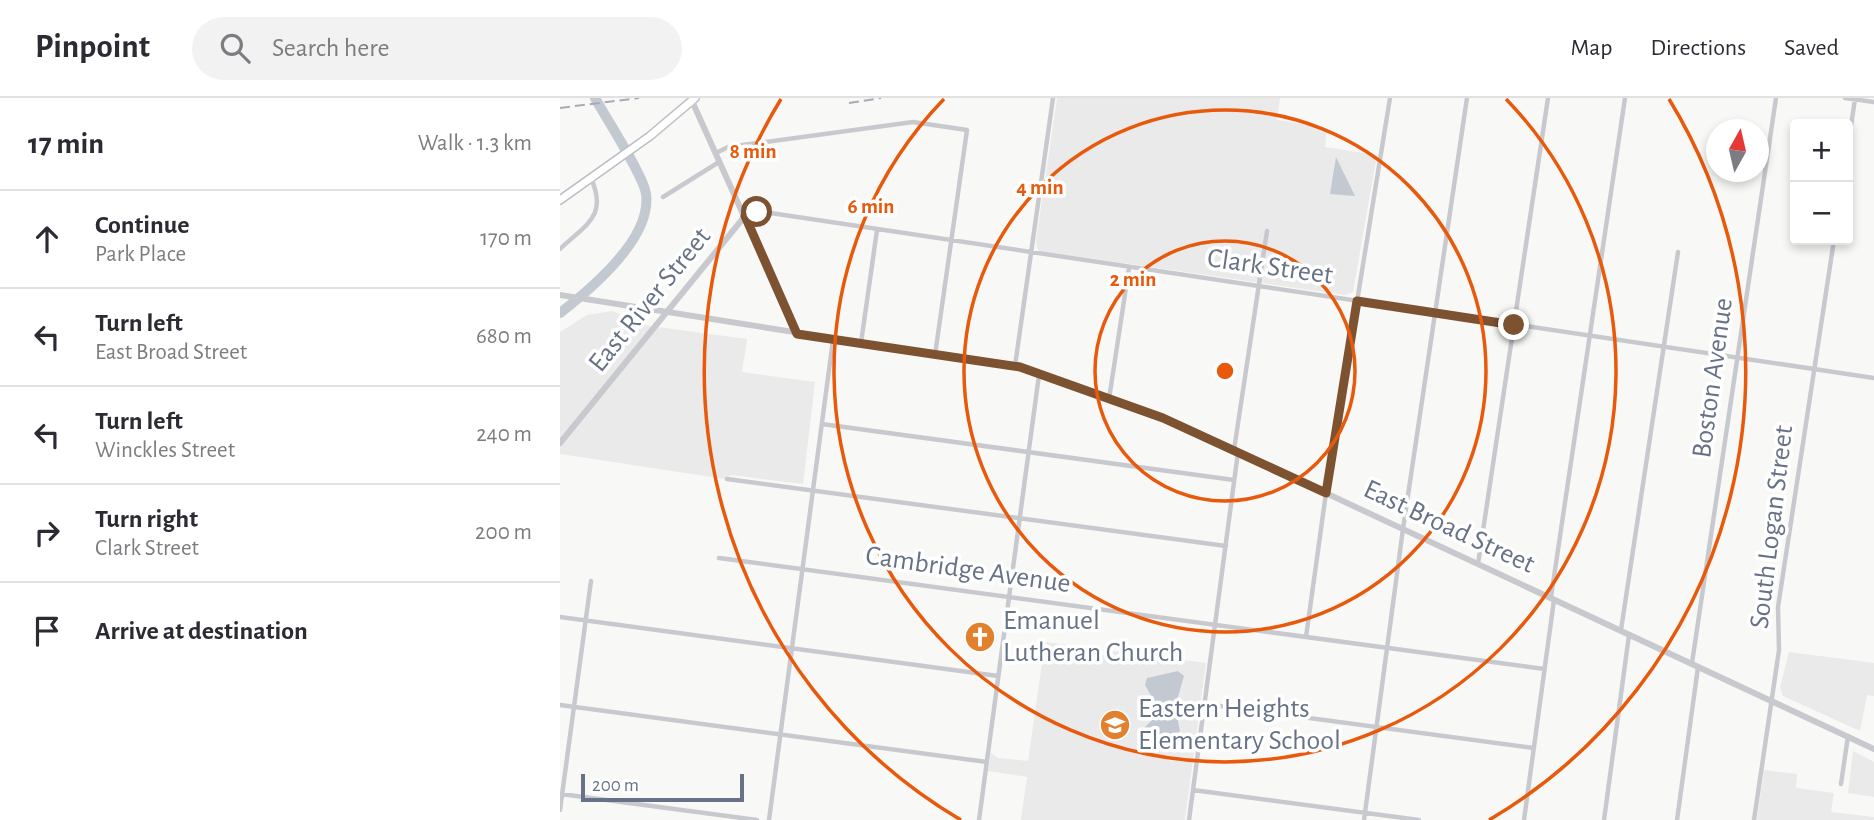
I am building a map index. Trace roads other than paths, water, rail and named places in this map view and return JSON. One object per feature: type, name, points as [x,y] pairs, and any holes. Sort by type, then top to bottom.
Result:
[{"type":"main road","points":[[560,200],[650,136],[694,99]]},
{"type":"street","points":[[1015,366],[1053,98]]},
{"type":"street","points":[[1306,637],[1326,493],[1390,98]]},
{"type":"street","points":[[1364,820],[1403,529],[1467,98]]},
{"type":"street","points":[[1478,564],[1548,98]]},
{"type":"street","points":[[1524,820],[1552,598],[1625,98]]},
{"type":"street","name":"Boston Avenue","points":[[1677,820],[1695,665],[1737,358],[1776,98]]},
{"type":"street","points":[[1845,98],[1874,102]]},
{"type":"street","name":"East River Street","points":[[560,443],[745,216],[694,99]]},
{"type":"street","points":[[1852,119],[1855,99]]},
{"type":"street","points":[[716,153],[728,147],[913,122],[967,130],[935,355]]},
{"type":"street","points":[[663,197],[720,161]]},
{"type":"street","points":[[560,249],[597,211],[598,195],[591,178]]},
{"type":"street","name":"Clark Street","points":[[745,216],[752,212],[764,212],[1874,378]]},
{"type":"street","points":[[745,216],[797,334]]},
{"type":"street","points":[[861,344],[877,230]]},
{"type":"street","points":[[1189,820],[1267,231]]},
{"type":"street","name":"South Logan Street","points":[[1754,820],[1779,650],[1778,607],[1832,245]]},
{"type":"street","points":[[1621,630],[1678,252]]},
{"type":"street","points":[[1109,399],[1129,268]]},
{"type":"street","name":"East Broad Street","points":[[560,295],[833,340],[1015,366],[1039,374],[1163,418],[1874,749]]},
{"type":"street","points":[[769,820],[833,340]]},
{"type":"street","points":[[979,820],[1039,374]]},
{"type":"street","points":[[822,424],[1234,480]]},
{"type":"street","points":[[727,479],[1226,546]]},
{"type":"street","name":"Cambridge Avenue","points":[[719,558],[1544,669]]},
{"type":"street","points":[[560,810],[591,581]]},
{"type":"street","points":[[560,617],[998,676]]},
{"type":"street","points":[[1604,820],[1629,634]]},
{"type":"street","points":[[1205,704],[1534,748]]},
{"type":"street","points":[[560,705],[987,762]]},
{"type":"street","points":[[1841,784],[1848,736]]},
{"type":"street","points":[[1193,790],[1419,820]]},
{"type":"street","points":[[561,794],[757,820]]},
{"type":"waterway","points":[[560,313],[617,261],[630,245],[645,211],[646,194],[639,174],[595,98]]},
{"type":"railway","points":[[560,108],[639,98]]},
{"type":"railway","points":[[849,103],[881,98]]},
{"type":"place","name":"Emanuel Lutheran Church","points":[[980,637]]},
{"type":"place","name":"Eastern Heights Elementary School","points":[[1115,725]]}]
